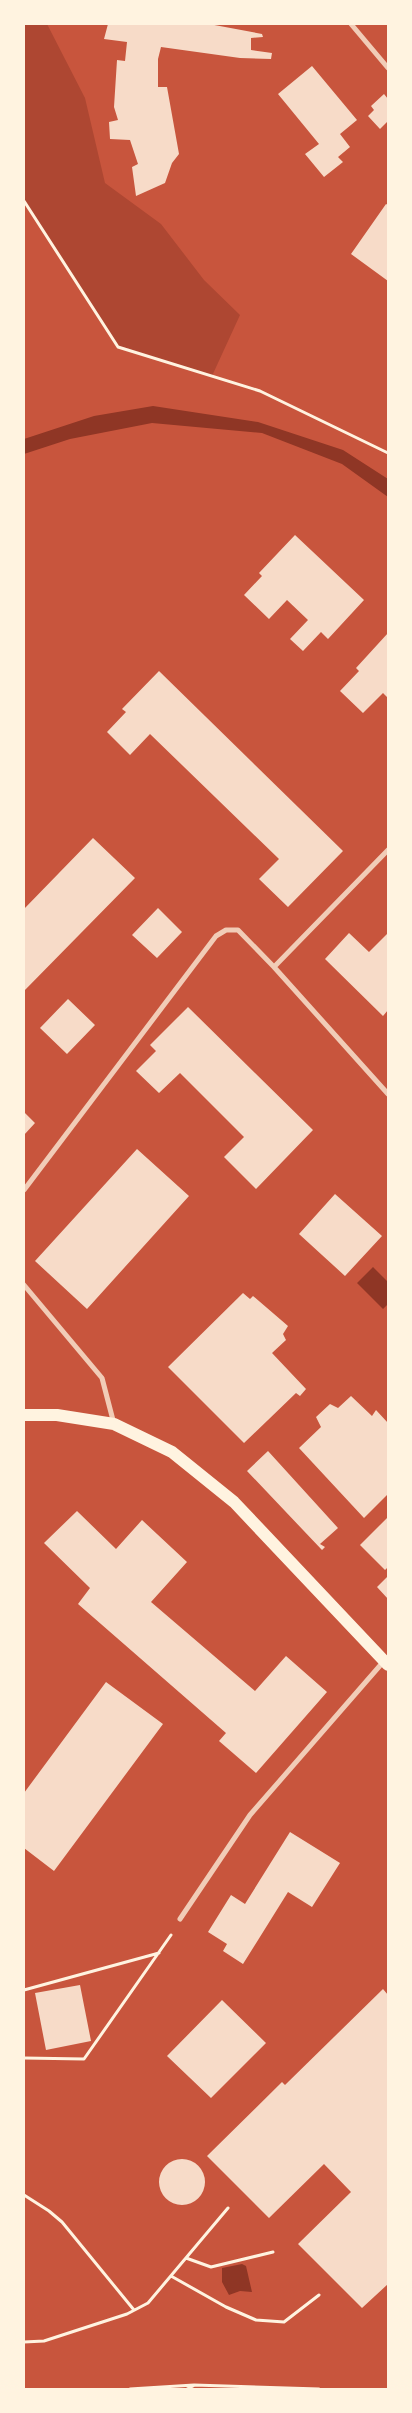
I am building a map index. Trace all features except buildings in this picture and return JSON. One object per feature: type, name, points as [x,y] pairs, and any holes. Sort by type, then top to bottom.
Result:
[{"type":"main road","points":[[24,1415],[58,1414],[114,1424],[172,1452],[234,1502],[386,1663]]},
{"type":"street","points":[[351,24],[388,68]]},
{"type":"street","points":[[274,967],[388,850]]},
{"type":"street","points":[[24,1190],[216,936],[226,930],[238,930],[274,967],[388,1094]]},
{"type":"street","points":[[24,1284],[102,1378],[114,1424]]},
{"type":"street","points":[[180,1919],[250,1815],[386,1663]]},
{"type":"path","points":[[24,200],[118,347],[260,391],[388,453]]},
{"type":"path","points":[[24,2058],[84,2058],[160,1953],[180,1919]]},
{"type":"path","points":[[24,1990],[160,1953]]},
{"type":"path","points":[[24,2195],[62,2222],[134,2310]]},
{"type":"path","points":[[24,2342],[44,2341],[134,2310],[148,2303],[228,2208]]},
{"type":"path","points":[[186,2258],[211,2267],[273,2252]]},
{"type":"path","points":[[171,2276],[226,2307],[256,2320],[284,2322],[319,2295]]},
{"type":"path","points":[[187,2389],[194,2385]]},
{"type":"path","points":[[130,2389],[194,2385],[319,2389]]},
{"type":"shaded area","points":[[24,24],[47,24],[85,98],[105,183],[161,224],[204,280],[240,315],[212,376],[118,347],[24,201]]},
{"type":"shaded area","points":[[153,406],[258,422],[343,450],[388,479],[388,497],[342,464],[262,433],[152,423],[70,439],[24,454],[24,439],[94,416]]},
{"type":"shaded area","points":[[373,1267],[388,1282],[388,1304],[383,1309],[357,1283]]},
{"type":"shaded area","points":[[242,2264],[246,2266],[252,2292],[240,2291],[229,2295],[222,2282],[222,2268]]}]
